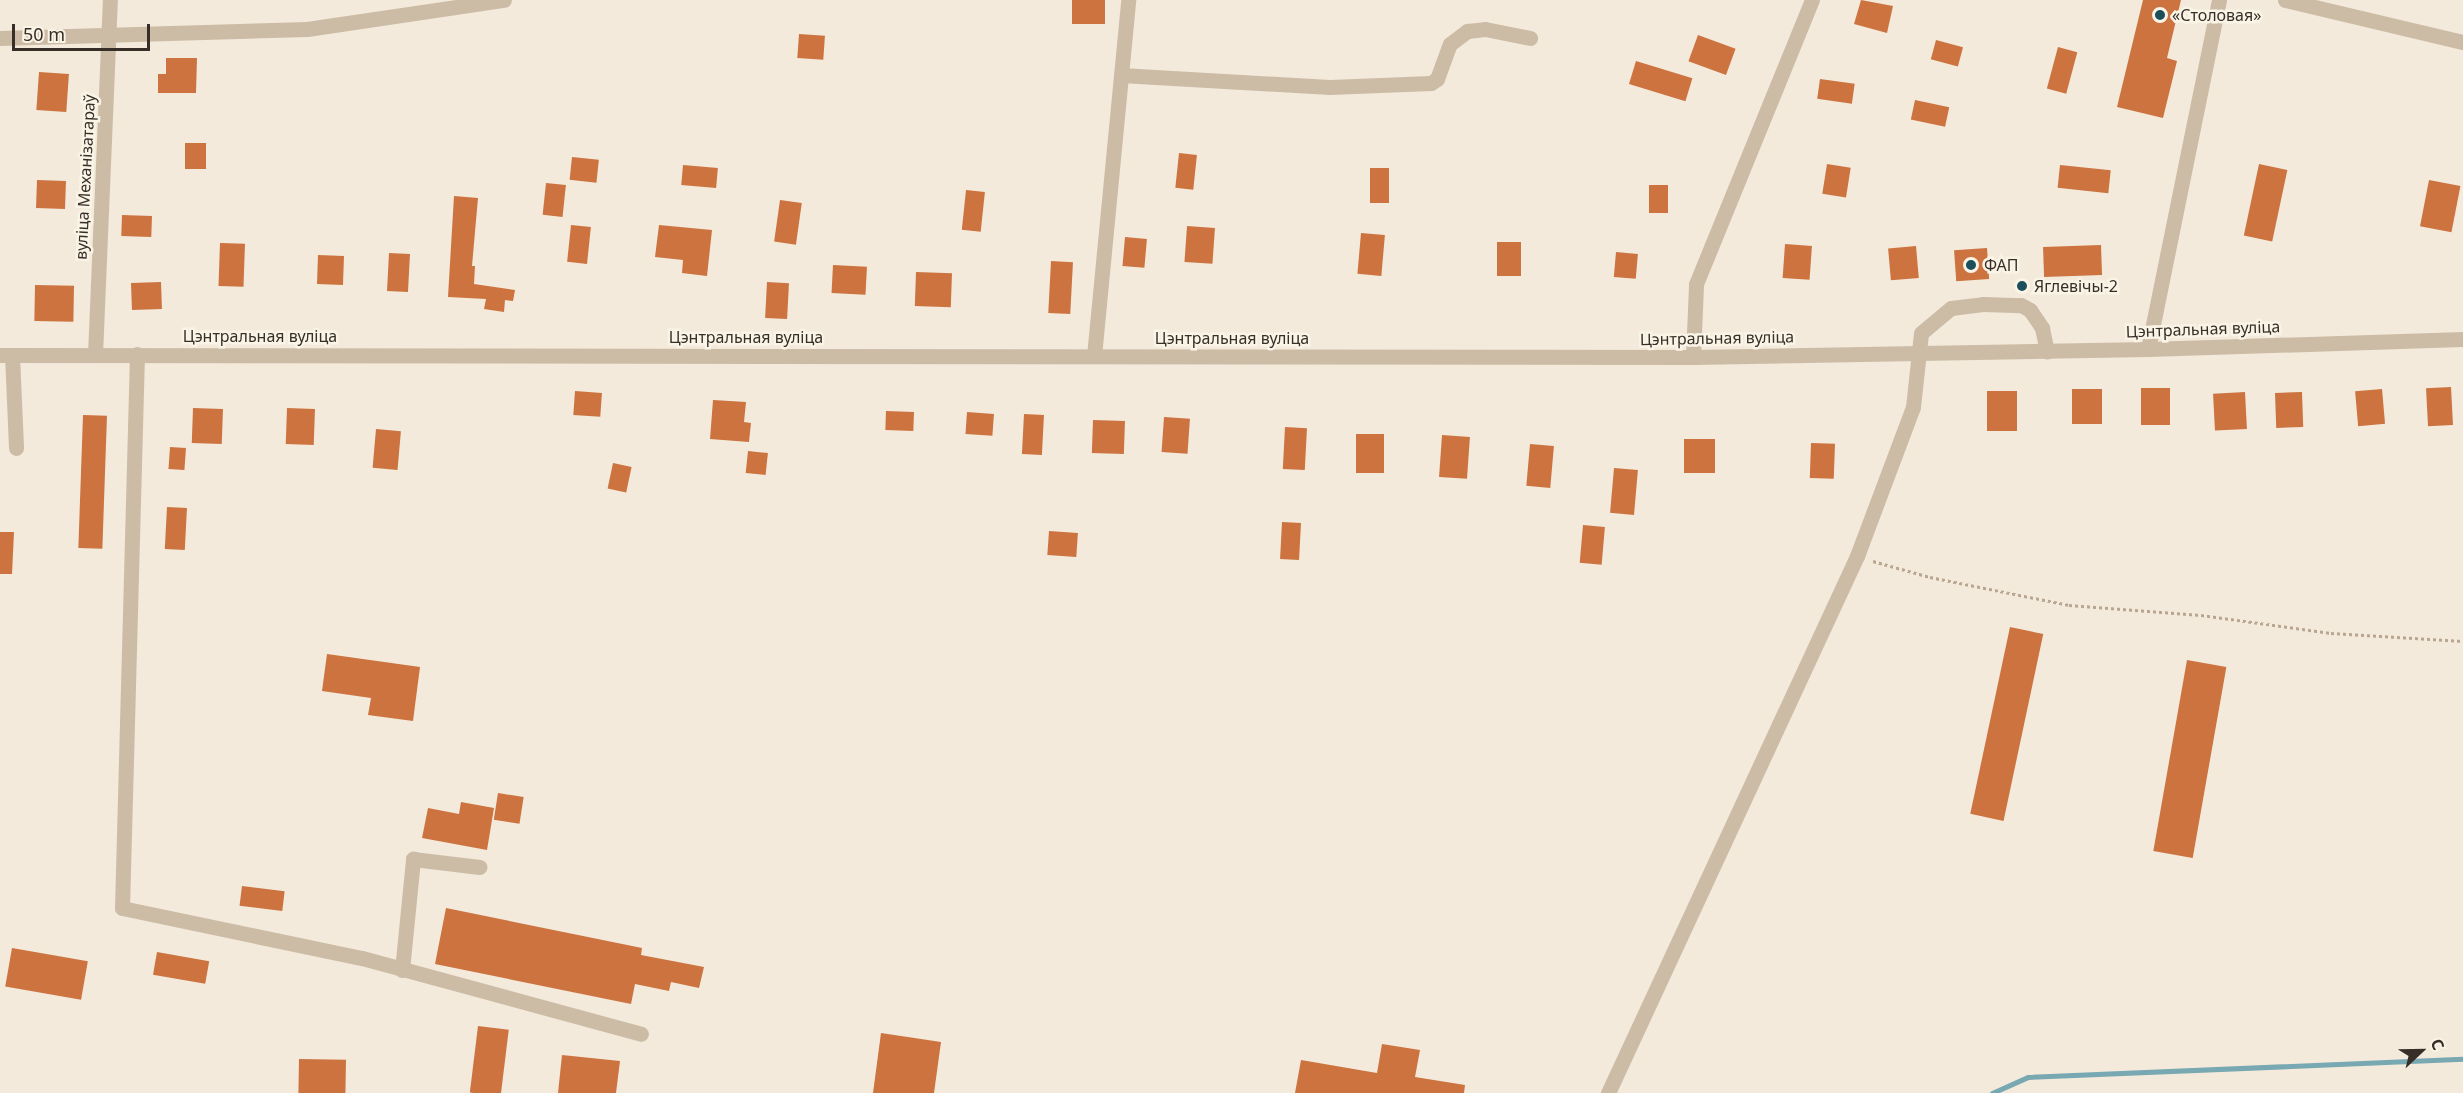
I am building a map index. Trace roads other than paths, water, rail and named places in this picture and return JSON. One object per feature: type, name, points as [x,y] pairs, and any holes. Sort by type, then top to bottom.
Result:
[{"type":"street","name":"вуліца Механізатараў","points":[[95,355],[110,0]]},
{"type":"street","points":[[0,38],[307,29],[504,0]]},
{"type":"street","points":[[1094,356],[1128,0]]},
{"type":"street","points":[[1694,357],[1696,284],[1812,0]]},
{"type":"street","points":[[2148,349],[2219,0]]},
{"type":"street","points":[[2285,0],[2463,42]]},
{"type":"street","points":[[1121,75],[1330,87],[1431,83],[1437,79],[1450,44],[1467,31],[1485,29],[1530,38]]},
{"type":"street","points":[[1608,1093],[1857,556],[1913,407],[1921,333],[1951,308],[2021,304],[2030,310],[2042,328],[2047,351]]},
{"type":"street","name":"Цэнтральная вуліца","points":[[6,355],[1694,357],[2148,349],[2463,339]]},
{"type":"street","points":[[137,354],[122,908],[362,958],[641,1034]]},
{"type":"street","points":[[6,355],[16,448]]},
{"type":"street","points":[[402,970],[413,859],[480,867]]},
{"type":"waterway","points":[[1992,1093],[2028,1077],[2463,1059]]},
{"type":"place","name":"«Столовая»","points":[[2160,15]]},
{"type":"place","name":"ФАП","points":[[1971,265]]},
{"type":"place","name":"Яглевічы-2","points":[[2022,286]]}]
